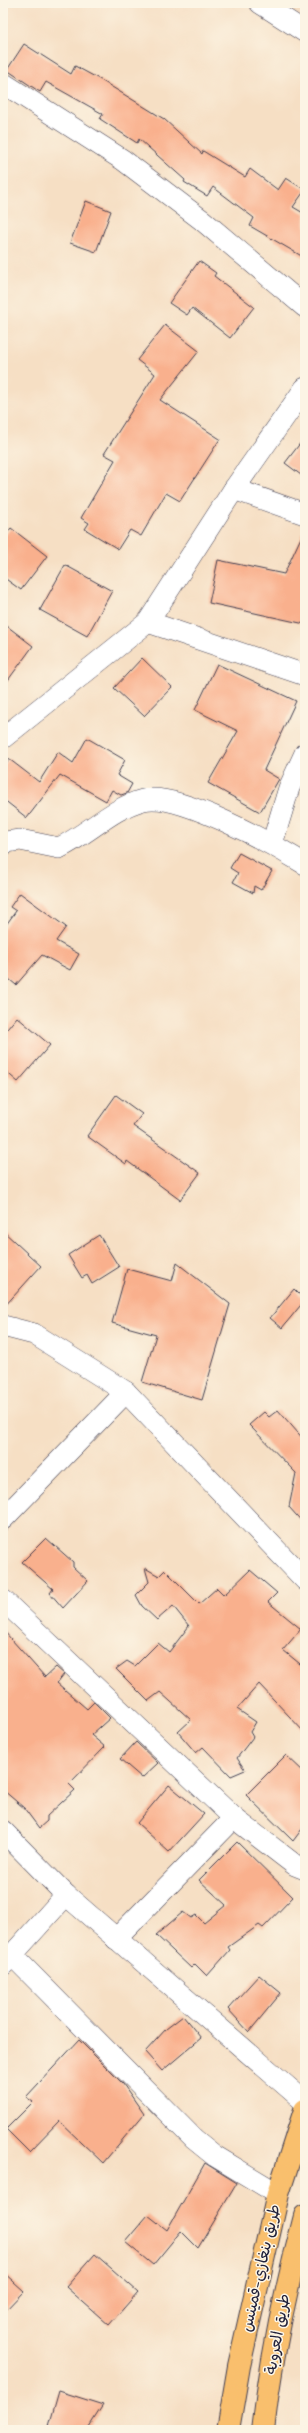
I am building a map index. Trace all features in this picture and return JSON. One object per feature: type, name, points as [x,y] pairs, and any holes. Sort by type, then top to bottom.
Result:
[{"type":"main road","name":"طريق بنغازي-قمينس","points":[[228,2430],[239,2366],[278,2194],[305,2110]]},
{"type":"main road","name":"طريق العروبة","points":[[263,2430],[276,2342],[291,2268],[305,2216]]},
{"type":"street","points":[[260,3],[305,32]]},
{"type":"street","points":[[3,82],[123,160],[202,220],[305,307]]},
{"type":"street","points":[[3,738],[148,622],[234,489],[305,388]]},
{"type":"street","points":[[234,489],[305,514]]},
{"type":"street","points":[[148,622],[305,675]]},
{"type":"street","points":[[272,844],[289,788],[305,754]]},
{"type":"street","points":[[3,846],[6,842],[20,840],[59,848],[122,809],[144,799],[186,805],[272,844],[305,864]]},
{"type":"street","points":[[3,1326],[34,1334],[126,1392],[305,1580]]},
{"type":"street","points":[[3,1519],[126,1392]]},
{"type":"street","points":[[3,1600],[234,1818],[295,1865],[305,1868]]},
{"type":"street","points":[[116,1939],[234,1818]]},
{"type":"street","points":[[3,1831],[66,1895],[305,2102]]},
{"type":"street","points":[[66,1895],[8,1960],[194,2139],[215,2156],[278,2194]]},
{"type":"building","points":[[24,44],[71,74],[75,66],[99,79],[164,119],[202,154],[203,151],[245,177],[250,169],[278,190],[286,178],[305,190],[293,207],[305,214],[305,258],[250,226],[254,218],[213,187],[207,196],[184,182],[185,180],[139,139],[137,143],[100,119],[103,114],[46,82],[40,92],[7,70]]},
{"type":"building","points":[[86,201],[111,211],[96,252],[70,243]]},
{"type":"building","points":[[199,261],[216,273],[214,276],[254,307],[230,338],[192,308],[187,315],[169,303]]},
{"type":"building","points":[[165,325],[199,351],[160,400],[220,439],[180,501],[166,493],[141,536],[130,530],[118,549],[85,529],[89,523],[81,518],[115,460],[104,454],[155,374],[137,360]]},
{"type":"building","points":[[305,437],[305,478],[285,463]]},
{"type":"building","points":[[11,528],[47,556],[21,590],[3,577],[3,538]]},
{"type":"building","points":[[305,529],[305,624],[209,603],[218,560],[284,574]]},
{"type":"building","points":[[65,565],[112,591],[87,636],[40,610]]},
{"type":"building","points":[[3,623],[33,646],[3,687]]},
{"type":"building","points":[[142,658],[172,687],[144,716],[114,688]]},
{"type":"building","points":[[217,664],[296,701],[264,770],[279,779],[260,812],[208,783],[238,731],[195,710]]},
{"type":"building","points":[[87,738],[125,760],[117,775],[132,784],[127,793],[121,795],[112,790],[106,801],[60,775],[27,818],[3,799],[3,767],[9,759],[39,782],[58,752],[73,763]]},
{"type":"building","points":[[239,853],[272,871],[261,890],[254,886],[253,893],[233,882],[238,873],[230,868]]},
{"type":"building","points":[[20,893],[66,927],[56,941],[79,954],[70,970],[42,955],[16,985],[3,974],[3,929],[16,911],[10,907]]},
{"type":"building","points":[[17,1017],[50,1045],[18,1082],[3,1069],[3,1034]]},
{"type":"building","points":[[116,1095],[142,1114],[133,1126],[200,1173],[180,1200],[127,1161],[126,1164],[87,1136]]},
{"type":"building","points":[[3,1231],[41,1266],[3,1308]]},
{"type":"building","points":[[99,1235],[119,1267],[92,1284],[87,1275],[82,1278],[68,1255]]},
{"type":"building","points":[[177,1263],[230,1304],[202,1400],[142,1382],[156,1335],[112,1323],[127,1269],[172,1281]]},
{"type":"building","points":[[294,1289],[305,1300],[282,1328],[270,1318]]},
{"type":"building","points":[[278,1410],[305,1441],[305,1525],[289,1507],[296,1473],[249,1425],[264,1412],[269,1417]]},
{"type":"building","points":[[46,1538],[73,1562],[73,1567],[88,1581],[63,1608],[50,1593],[53,1589],[22,1562]]},
{"type":"building","points":[[145,1568],[159,1576],[165,1570],[199,1604],[217,1588],[224,1595],[250,1570],[277,1593],[268,1602],[301,1629],[283,1650],[305,1668],[305,1733],[259,1684],[237,1709],[256,1722],[250,1732],[253,1737],[237,1758],[245,1770],[231,1776],[203,1747],[196,1753],[178,1732],[191,1720],[160,1692],[148,1701],[116,1669],[127,1661],[135,1666],[158,1643],[169,1652],[189,1626],[173,1606],[157,1620],[142,1606],[136,1595],[149,1582]]},
{"type":"building","points":[[3,1630],[45,1677],[56,1667],[64,1674],[57,1683],[87,1709],[94,1702],[110,1718],[91,1735],[105,1747],[69,1784],[75,1790],[47,1816],[47,1821],[39,1828],[24,1808],[3,1790]]},
{"type":"building","points":[[136,1742],[158,1763],[142,1778],[120,1759]]},
{"type":"building","points":[[286,1755],[305,1773],[305,1825],[293,1841],[246,1795]]},
{"type":"building","points":[[169,1785],[204,1814],[169,1852],[137,1823]]},
{"type":"building","points":[[237,1842],[293,1897],[263,1928],[259,1925],[228,1947],[230,1950],[207,1976],[195,1964],[191,1968],[156,1935],[183,1912],[191,1918],[196,1915],[204,1923],[226,1905],[199,1880]]},
{"type":"building","points":[[259,1975],[281,1993],[249,2032],[228,2009]]},
{"type":"building","points":[[183,2016],[201,2038],[162,2071],[145,2052],[166,2029]]},
{"type":"building","points":[[79,2040],[123,2084],[144,2114],[103,2163],[59,2121],[29,2152],[6,2129],[33,2102],[26,2097]]},
{"type":"building","points":[[205,2163],[237,2183],[198,2248],[181,2231],[153,2265],[125,2242],[148,2215],[167,2230]]},
{"type":"building","points":[[95,2254],[138,2292],[109,2325],[66,2287]]},
{"type":"building","points":[[3,2272],[24,2291],[3,2313]]},
{"type":"building","points":[[59,2391],[103,2405],[87,2430],[71,2430],[49,2426]]}]
